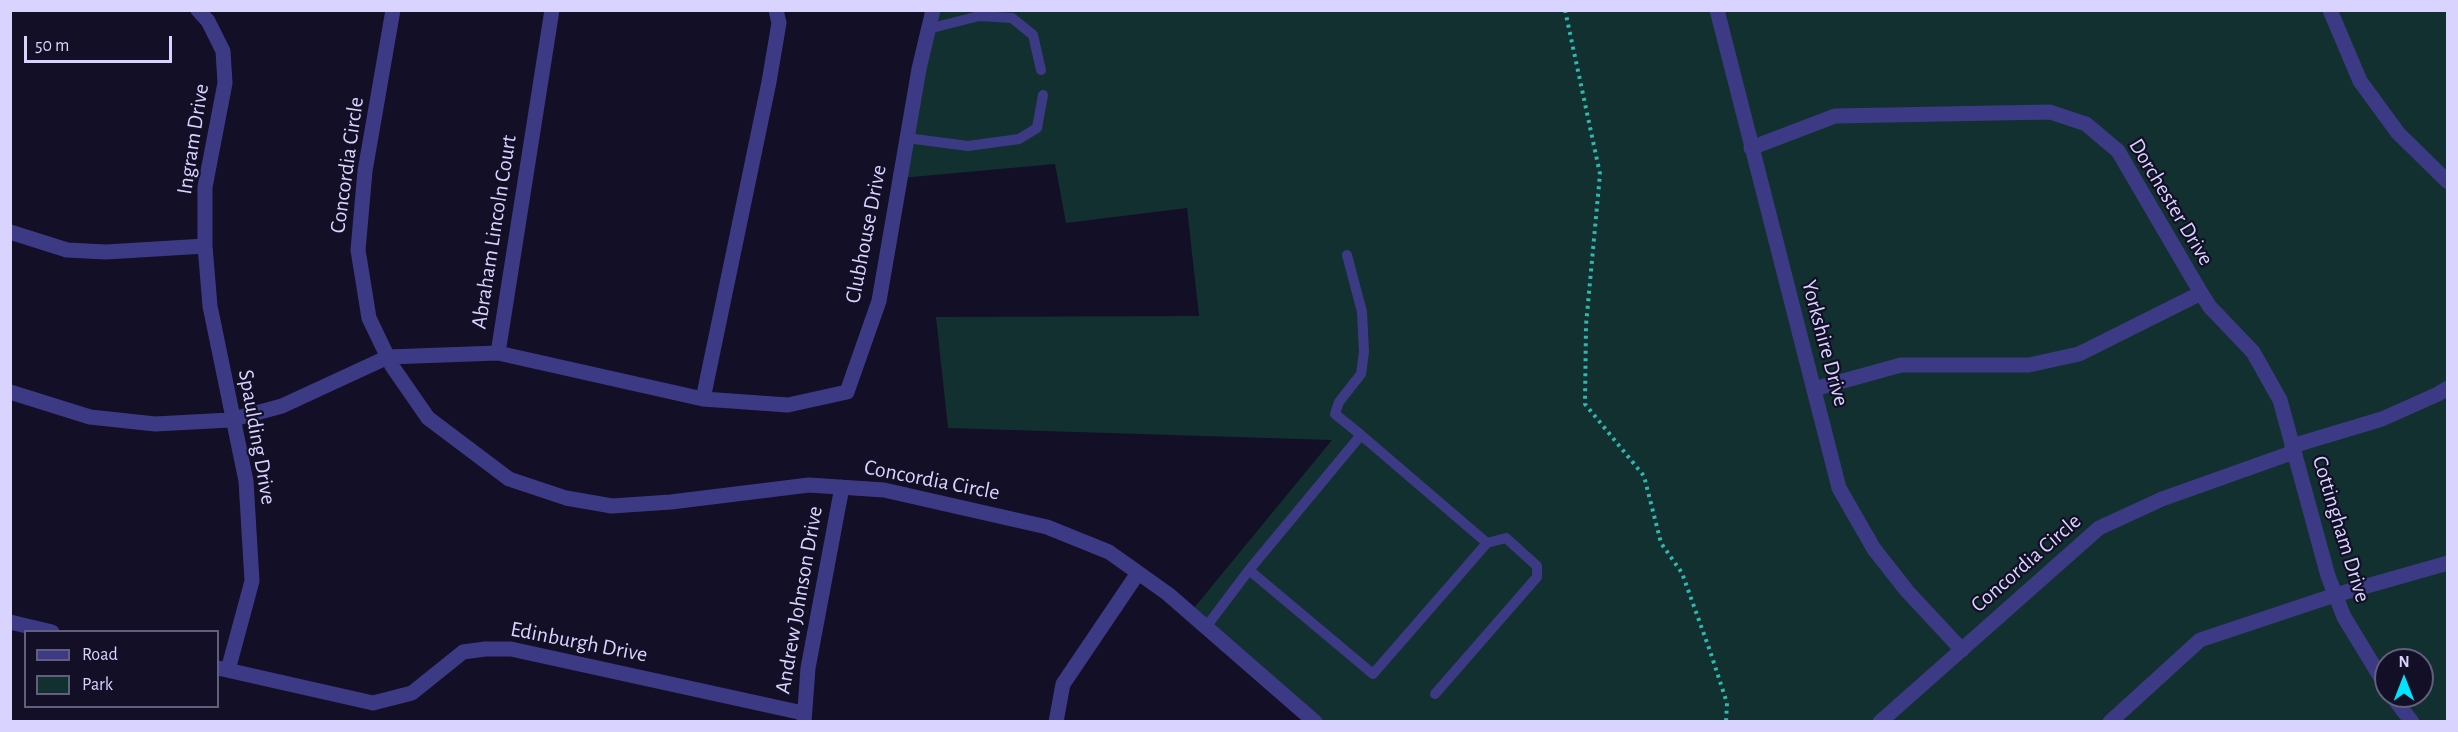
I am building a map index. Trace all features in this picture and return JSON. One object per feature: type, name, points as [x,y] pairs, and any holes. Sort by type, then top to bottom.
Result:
[{"type":"street","name":"Ingram Drive","points":[[198,10],[208,21],[223,51],[225,83],[205,187],[205,246]]},
{"type":"street","name":"Concordia Circle","points":[[393,10],[365,171],[358,250],[369,318],[388,357],[428,418],[509,479],[566,498],[612,506],[671,502],[808,485],[842,487],[884,490],[1047,527],[1109,552],[1168,594],[1315,722]]},
{"type":"street","name":"Abraham Lincoln Court","points":[[388,357],[498,353],[552,10]]},
{"type":"street","points":[[498,353],[703,399],[769,82],[778,23],[776,10]]},
{"type":"street","name":"Clubhouse Drive","points":[[703,399],[788,405],[847,392],[879,301],[919,69],[933,10]]},
{"type":"street","name":"Yorkshire Drive","points":[[1718,10],[1751,148],[1839,488],[1874,549],[1907,591],[1962,650]]},
{"type":"street","points":[[2330,10],[2360,81],[2398,133],[2448,182]]},
{"type":"street","name":"Dorchester Drive","points":[[1751,148],[1835,116],[2050,112],[2086,124],[2118,151],[2210,307],[2253,352],[2280,400],[2293,449]]},
{"type":"street","points":[[10,232],[67,250],[106,252],[205,246]]},
{"type":"street","name":"Spaulding Drive","points":[[205,246],[210,306],[246,481],[252,582],[223,669]]},
{"type":"street","points":[[1814,389],[1900,365],[2029,365],[2079,354],[2201,293]]},
{"type":"street","points":[[10,392],[90,417],[155,424],[233,419],[282,406],[388,357]]},
{"type":"street","name":"Concordia Circle","points":[[1880,722],[2099,528],[2162,499],[2293,449],[2382,419],[2448,388]]},
{"type":"street","name":"Cottingham Drive","points":[[2293,449],[2335,595],[2344,617],[2374,666]]},
{"type":"street","name":"Andrew Johnson Drive","points":[[803,717],[807,668],[842,487]]},
{"type":"street","points":[[2110,722],[2200,640],[2335,595],[2448,563]]},
{"type":"street","points":[[1056,722],[1063,684],[1138,573]]},
{"type":"street","points":[[10,622],[44,630]]},
{"type":"street","name":"Edinburgh Drive","points":[[223,669],[374,703],[412,693],[463,652],[511,649],[803,717]]},
{"type":"street","points":[[2401,708],[2412,722]]},
{"type":"lane","points":[[928,29],[979,16],[1012,18],[1033,35],[1041,69]]},
{"type":"lane","points":[[907,138],[968,146],[1019,139],[1037,128],[1042,95]]},
{"type":"lane","points":[[1347,255],[1362,312],[1364,352],[1361,374],[1339,402],[1335,414],[1487,543]]},
{"type":"lane","points":[[1206,627],[1249,570],[1361,435]]},
{"type":"lane","points":[[1249,570],[1373,674],[1487,543],[1506,538],[1537,566],[1537,577],[1435,694]]},
{"type":"path","points":[[1565,10],[1600,174],[1586,325],[1585,404],[1644,476],[1661,543],[1682,573],[1710,651],[1727,703],[1726,722]]},
{"type":"green space","points":[[939,11],[2447,11],[2447,721],[1324,721],[1247,668],[1189,614],[1332,440],[948,428],[936,317],[1199,316],[1187,208],[1066,223],[1055,164],[901,178]]}]
